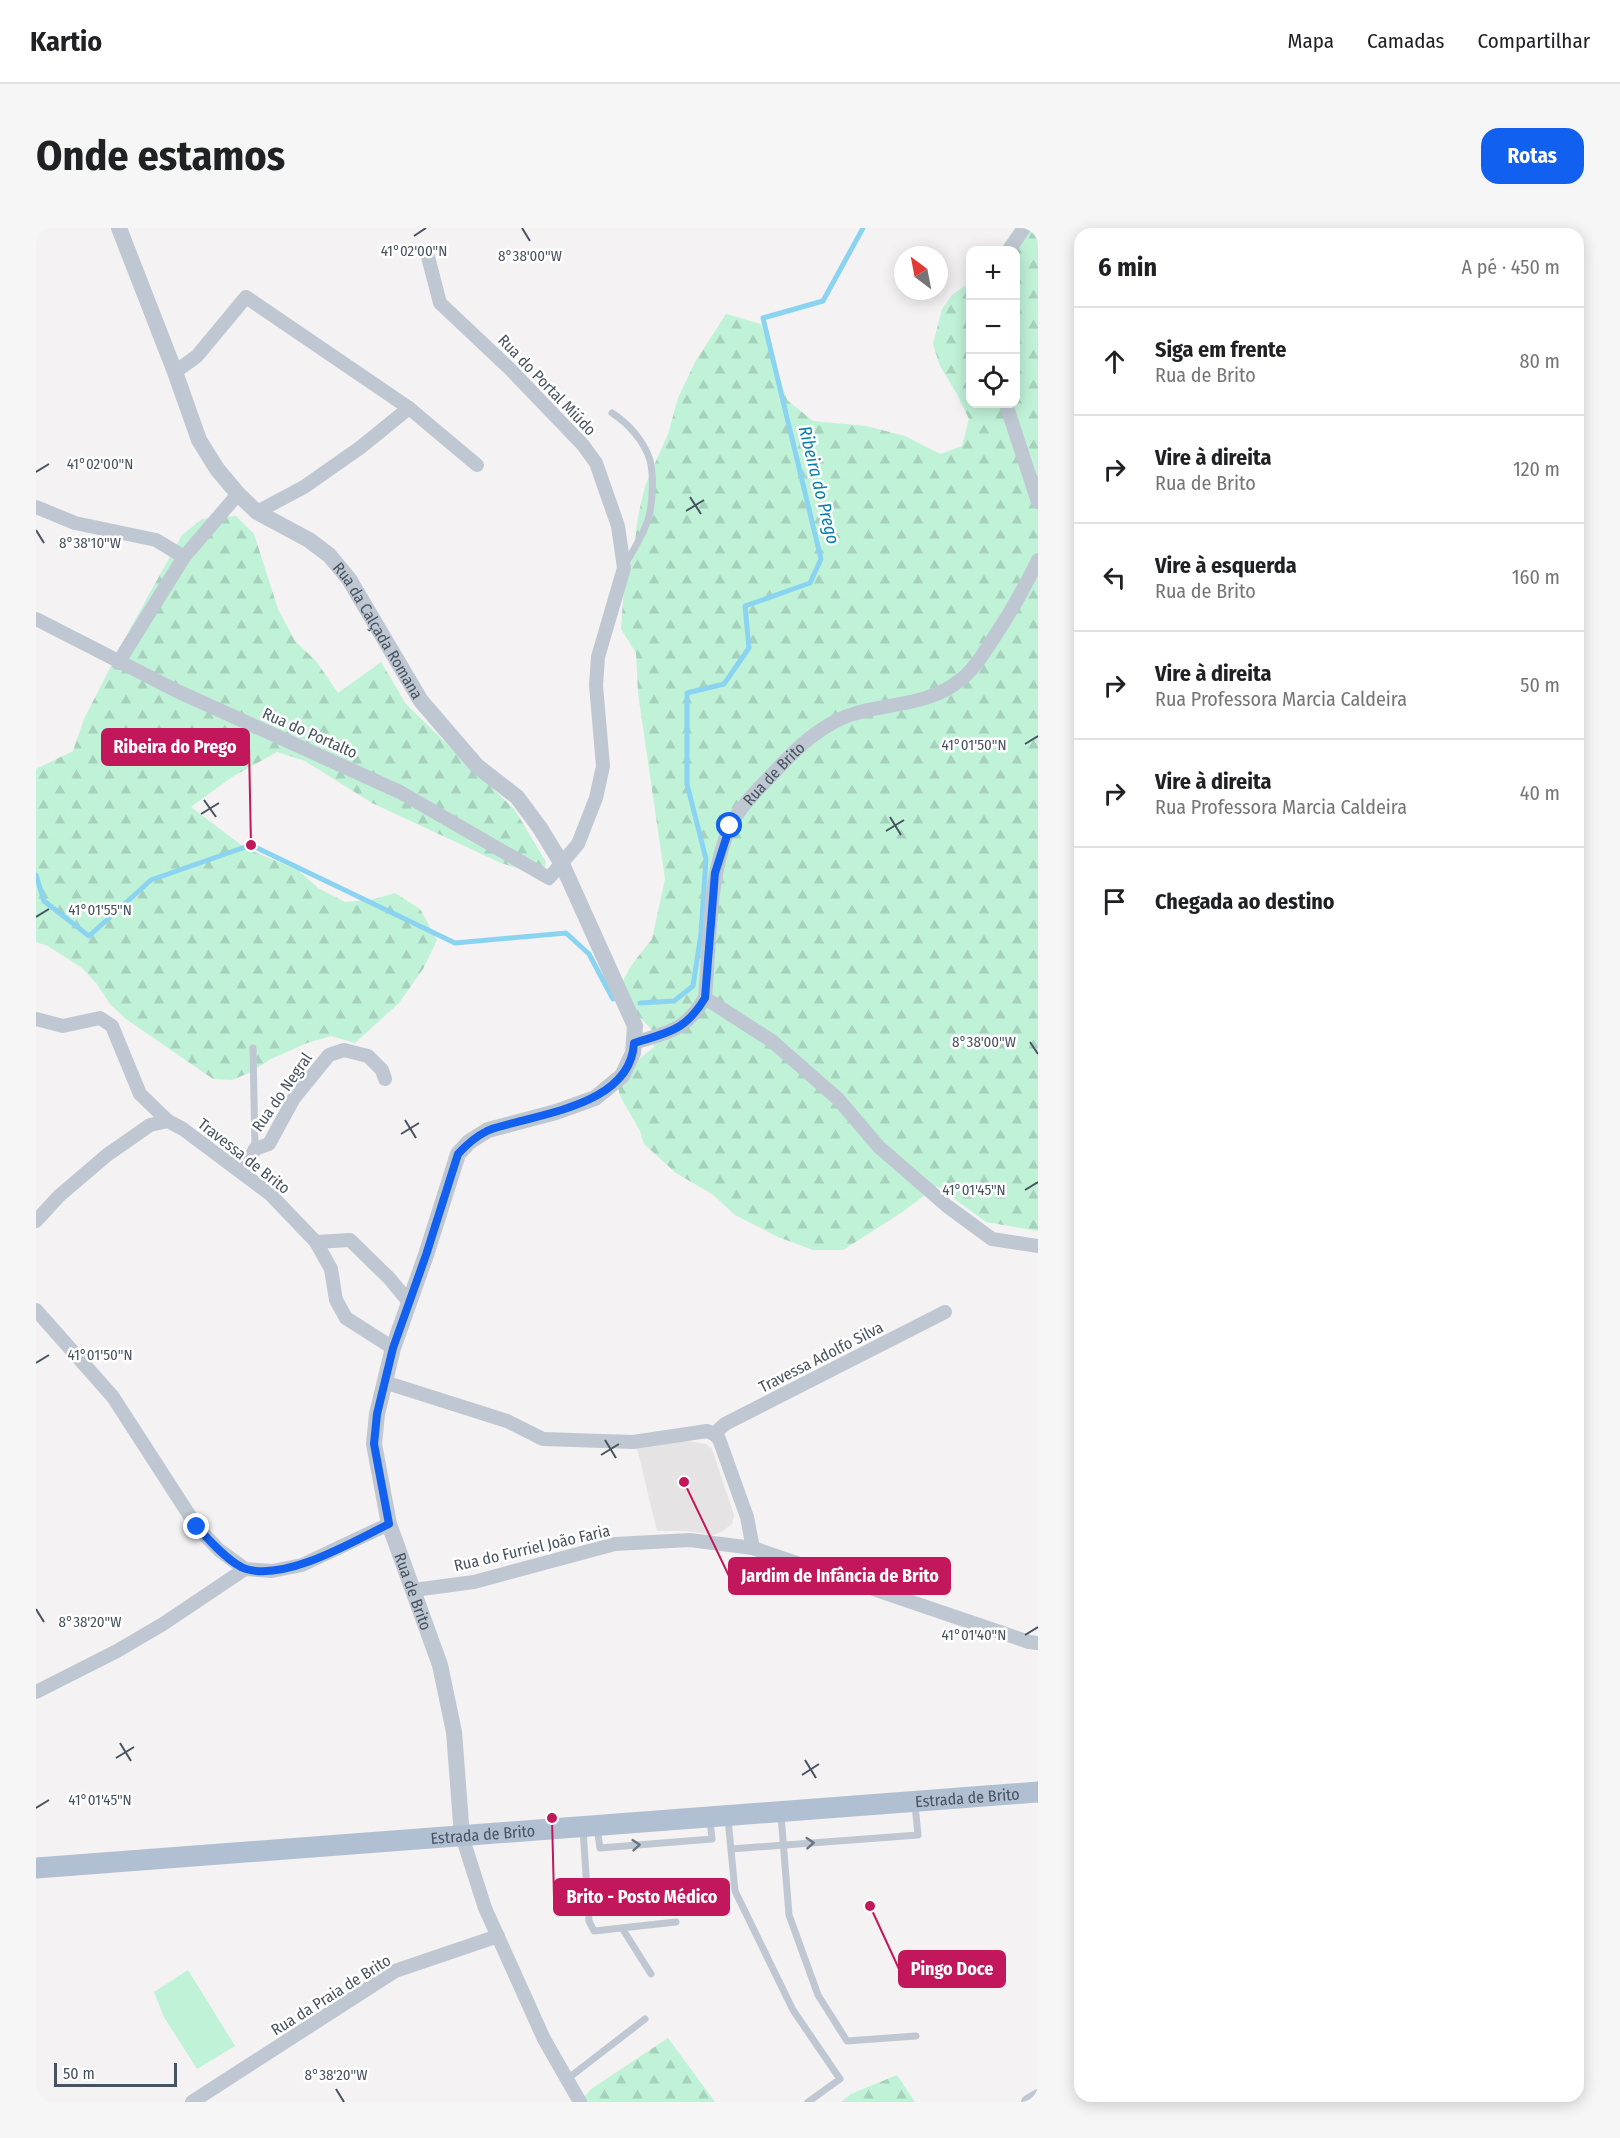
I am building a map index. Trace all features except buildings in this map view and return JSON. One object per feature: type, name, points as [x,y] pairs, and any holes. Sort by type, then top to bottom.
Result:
[{"type":"main road","name":"Estrada de Brito","points":[[36,1868],[1038,1792]]},
{"type":"street","name":"Rua da Calçada Romana","points":[[119,228],[199,440],[217,470],[257,512],[309,540],[329,555],[349,579],[421,701],[477,766],[517,797],[540,828],[562,864],[635,1026],[634,1043]]},
{"type":"street","points":[[1012,246],[1024,228]]},
{"type":"street","name":"Rua do Portal Miúdo","points":[[427,253],[440,303],[510,369],[583,445],[596,463],[618,526],[624,568],[598,657],[596,685],[603,766],[596,798],[578,844],[562,864]]},
{"type":"street","points":[[175,372],[197,356],[246,297],[409,408],[477,465]]},
{"type":"street","points":[[257,512],[304,487],[361,447],[409,408]]},
{"type":"street","points":[[1007,408],[1038,502]]},
{"type":"street","points":[[118,663],[184,558],[238,494]]},
{"type":"street","points":[[36,507],[75,523],[156,540],[184,558]]},
{"type":"street","name":"Rua de Brito","points":[[705,998],[715,873],[730,826],[750,798],[801,744],[832,723],[858,712],[936,695],[958,682],[974,668],[1021,597],[1038,560]]},
{"type":"street","name":"Rua do Portalto","points":[[36,619],[177,692],[400,792],[549,878],[562,864]]},
{"type":"street","points":[[634,1043],[674,1030],[695,1015],[705,998],[772,1041],[838,1099],[879,1147],[947,1206],[992,1239],[1038,1246]]},
{"type":"street","name":"Travessa de Brito","points":[[36,1019],[63,1026],[100,1018],[112,1026],[140,1094],[168,1121],[183,1129],[270,1194],[316,1242],[331,1269],[336,1300],[346,1318],[393,1348]]},
{"type":"street","name":"Rua de Brito","points":[[462,1836],[454,1732],[440,1665],[389,1524],[374,1444],[377,1414],[393,1348],[458,1154],[469,1142],[488,1130],[556,1112],[595,1098],[622,1076],[633,1053],[634,1043]]},
{"type":"street","name":"Rua do Negral","points":[[242,1173],[255,1149],[269,1144],[294,1098],[329,1055],[344,1050],[368,1056],[382,1070],[385,1079]]},
{"type":"street","points":[[36,1221],[59,1196],[107,1155],[150,1125],[168,1121]]},
{"type":"street","points":[[316,1242],[351,1240],[409,1302]]},
{"type":"street","points":[[36,1310],[113,1398],[197,1527],[219,1550],[245,1569],[272,1572],[302,1565],[389,1524]]},
{"type":"street","name":"Travessa Adolfo Silva","points":[[714,1434],[724,1424],[945,1312]]},
{"type":"street","points":[[384,1382],[507,1421],[543,1439],[633,1442],[707,1431],[714,1434],[719,1439],[747,1517],[753,1548]]},
{"type":"street","name":"Rua do Furriel João Faria","points":[[414,1590],[474,1582],[615,1544],[690,1540],[753,1548],[962,1620],[1038,1643]]},
{"type":"street","points":[[36,1692],[117,1651],[163,1624],[245,1569]]},
{"type":"street","points":[[462,1836],[485,1908],[544,2039],[580,2102]]},
{"type":"street","name":"Rua da Praia de Brito","points":[[192,2102],[395,1971],[498,1936]]},
{"type":"street","points":[[1028,2102],[1038,2096]]},
{"type":"lane","points":[[612,413],[622,419],[641,442],[650,460],[652,481],[647,524],[624,568]]},
{"type":"lane","points":[[253,1048],[255,1149]]},
{"type":"lane","points":[[731,1849],[918,1835],[914,1802]]},
{"type":"lane","points":[[781,1812],[789,1915],[818,1995],[847,2042],[916,2036]]},
{"type":"lane","points":[[719,1817],[731,1849],[735,1891],[793,2010],[840,2079],[808,2102]]},
{"type":"lane","points":[[590,1826],[589,1921],[594,1931],[676,1922]]},
{"type":"lane","points":[[622,1928],[651,1974]]},
{"type":"lane","points":[[566,2080],[645,2019]]},
{"type":"shaded area","points":[[684,1440],[706,1444],[712,1449],[734,1515],[732,1524],[713,1535],[687,1531],[657,1531],[637,1448]]},
{"type":"green space","points":[[1015,228],[1038,228],[1038,1231],[986,1222],[937,1186],[901,1213],[843,1250],[813,1250],[778,1237],[735,1215],[712,1194],[676,1173],[644,1144],[640,1131],[620,1096],[616,1078],[654,1047],[653,1031],[625,1002],[622,982],[633,963],[652,939],[665,879],[638,693],[636,653],[621,629],[624,585],[633,557],[645,486],[668,434],[678,398],[695,362],[726,314],[761,324],[787,400],[813,421],[866,426],[905,436],[940,454],[962,446],[969,419],[940,366],[933,344],[942,309],[952,295],[966,285],[966,408],[1020,408],[1020,246],[1003,246]]},
{"type":"green space","points":[[236,516],[254,534],[278,609],[295,641],[316,661],[338,693],[381,662],[406,704],[515,810],[546,862],[543,873],[533,873],[501,863],[372,803],[305,761],[277,752],[232,777],[191,807],[245,848],[298,870],[318,888],[345,902],[371,900],[395,893],[420,909],[437,940],[423,969],[399,1003],[355,1043],[331,1036],[307,1043],[232,1080],[213,1079],[126,1019],[110,1004],[97,984],[82,968],[48,946],[36,942],[36,769],[73,751],[84,719],[182,535],[202,519]]},
{"type":"green space","points":[[188,1970],[235,2046],[197,2069],[164,2017],[154,1992]]},
{"type":"green space","points":[[668,2038],[715,2102],[580,2102],[591,2089]]},
{"type":"green space","points":[[897,2075],[915,2102],[841,2102],[851,2094]]},
{"type":"waterway","name":"Ribeira do Prego","points":[[640,1003],[674,1001],[693,986],[701,934],[706,859],[687,784],[687,693],[724,684],[749,648],[745,606],[810,583],[821,559],[763,318],[823,301],[863,228]]},
{"type":"waterway","name":"Ribeira do Prego","points":[[36,875],[44,901],[89,936],[151,880],[251,845],[455,943],[566,933],[589,954],[613,999]]},
{"type":"place","name":"Ribeira do Prego","points":[[251,845]]},
{"type":"place","name":"Jardim de Infância de Brito","points":[[684,1482]]},
{"type":"place","name":"Brito - Posto Médico","points":[[552,1818]]},
{"type":"place","name":"Pingo Doce","points":[[870,1906]]},
{"type":"route","points":[[197,1527],[219,1550],[245,1569],[272,1572],[302,1565],[389,1524],[374,1444],[377,1414],[393,1348],[458,1154],[469,1142],[488,1130],[556,1112],[595,1098],[622,1076],[633,1053],[634,1043],[674,1030],[695,1015],[705,998],[715,873],[730,826]]}]
